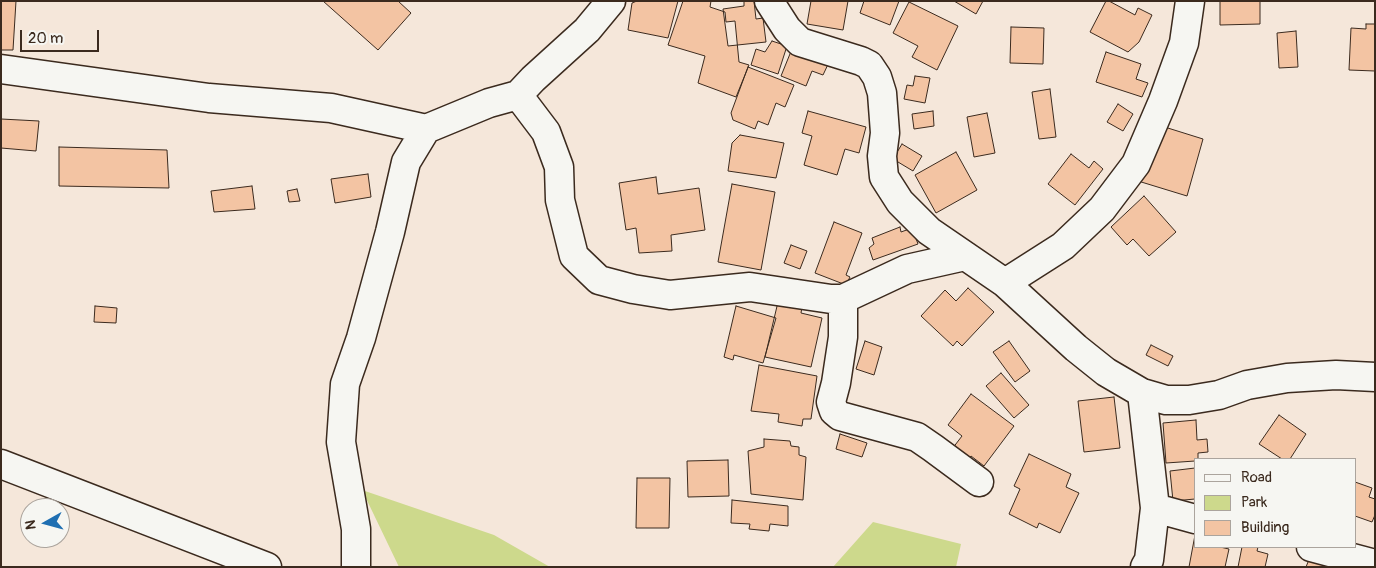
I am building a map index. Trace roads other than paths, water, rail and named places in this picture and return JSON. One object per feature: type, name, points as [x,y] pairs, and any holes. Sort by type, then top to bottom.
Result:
[{"type":"street","points":[[1,70],[209,98],[331,108],[426,129],[489,103],[518,95],[587,30],[610,1]]},
{"type":"street","points":[[769,1],[787,29],[800,42],[848,56],[869,65],[877,77],[882,93],[885,133],[882,156],[884,177],[900,202],[929,231],[1005,283],[1076,348],[1106,372],[1142,393],[1166,400],[1189,400],[1219,394],[1247,385],[1287,378],[1336,375],[1375,377]]},
{"type":"street","points":[[1005,283],[1063,246],[1102,209],[1136,164],[1163,101],[1184,43],[1190,1]]},
{"type":"street","points":[[518,95],[546,132],[559,167],[560,200],[574,256],[599,280],[633,289],[670,294],[750,287],[831,299],[843,298],[907,269],[965,256]]},
{"type":"street","points":[[356,567],[356,529],[341,442],[344,384],[361,338],[376,285],[406,162],[426,129]]},
{"type":"street","points":[[843,298],[843,337],[831,402],[834,411],[840,416],[916,437],[979,482]]},
{"type":"street","points":[[1142,393],[1155,508],[1146,567]]},
{"type":"street","points":[[1,464],[267,567]]},
{"type":"street","points":[[1155,508],[1194,519]]},
{"type":"street","points":[[1315,548],[1375,564]]}]
